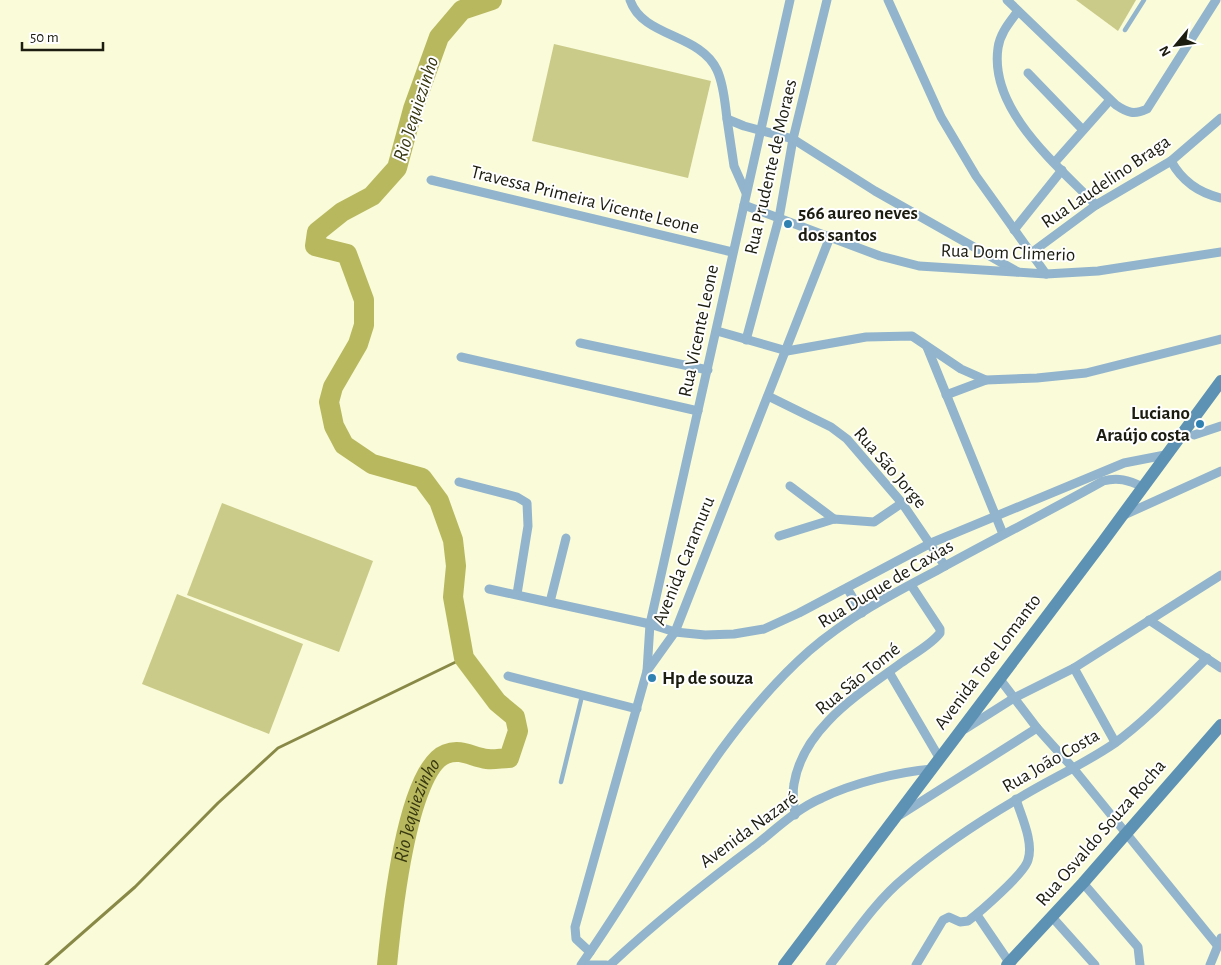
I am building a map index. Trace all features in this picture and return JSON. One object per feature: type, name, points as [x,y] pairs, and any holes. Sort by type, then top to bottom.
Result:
[{"type":"main road","name":"Avenida Tote Lomanto","points":[[784,965],[936,764],[956,734],[1122,516],[1165,454],[1221,381]]},
{"type":"main road","name":"Rua Osvaldo Souza Rocha","points":[[1009,964],[1083,883],[1221,725]]},
{"type":"street","points":[[630,0],[633,9],[642,20],[688,42],[701,52],[717,69],[728,119],[734,166],[746,193]]},
{"type":"street","name":"Rua Vicente Leone","points":[[647,670],[650,624],[790,0]]},
{"type":"street","name":"Rua Prudente de Moraes","points":[[746,340],[779,218],[793,140],[827,0]]},
{"type":"street","points":[[888,0],[941,117],[976,176],[1046,274]]},
{"type":"street","points":[[1007,0],[1110,100],[1128,113],[1137,113],[1147,109],[1216,0]]},
{"type":"street","points":[[1018,11],[1003,31],[998,47],[998,73],[1003,94],[1012,111],[1055,162],[1096,204]]},
{"type":"street","points":[[1028,73],[1082,129]]},
{"type":"street","points":[[1055,162],[1082,129],[1110,100]]},
{"type":"street","name":"Rua Laudelino Braga","points":[[1031,253],[1096,204],[1171,162],[1221,118]]},
{"type":"street","points":[[728,119],[744,126],[793,140],[875,192],[1018,272]]},
{"type":"street","points":[[1171,162],[1178,174],[1190,185],[1221,198]]},
{"type":"street","points":[[1014,230],[1062,170]]},
{"type":"street","name":"Travessa Primeira Vicente Leone","points":[[431,180],[732,252]]},
{"type":"street","name":"Rua Dom Climerio","points":[[744,205],[880,256],[919,266],[1046,274],[1098,271],[1221,252]]},
{"type":"street","name":"Avenida Caramuru","points":[[590,952],[576,938],[575,928],[647,670],[676,632],[830,237]]},
{"type":"street","points":[[717,331],[787,351],[866,337],[912,336],[961,369],[986,380]]},
{"type":"street","points":[[946,395],[986,380],[1037,378],[1086,373],[1221,339]]},
{"type":"street","points":[[580,342],[708,370]]},
{"type":"street","points":[[926,344],[1003,534]]},
{"type":"street","points":[[461,356],[698,411]]},
{"type":"street","name":"Rua São Jorge","points":[[768,396],[831,427],[847,439],[902,503],[945,566]]},
{"type":"street","points":[[1194,435],[1221,426]]},
{"type":"street","name":"Rua Duque de Caxias","points":[[580,965],[636,884],[688,798],[732,735],[777,682],[809,651],[862,613],[1124,463],[1165,454]]},
{"type":"street","points":[[1122,516],[1221,471]]},
{"type":"street","name":"Rua Duque de Caxias","points":[[489,589],[650,624],[676,632],[734,634],[764,629],[847,588],[931,543],[1102,476],[1128,480],[1143,487]]},
{"type":"street","points":[[459,482],[517,497],[527,503],[528,526],[517,594]]},
{"type":"street","points":[[790,486],[834,519]]},
{"type":"street","points":[[779,536],[834,519],[874,522],[902,503]]},
{"type":"street","points":[[550,602],[566,538]]},
{"type":"street","points":[[956,734],[1014,698],[1074,668],[1221,575]]},
{"type":"street","name":"Rua São Tomé","points":[[795,815],[794,785],[807,748],[819,731],[855,697],[940,633],[940,629],[911,584]]},
{"type":"street","points":[[847,588],[862,613]]},
{"type":"street","points":[[1149,620],[1221,668]]},
{"type":"street","name":"Rua João Costa","points":[[830,965],[880,902],[902,879],[1016,799],[1073,768],[1115,742],[1142,722],[1207,658]]},
{"type":"street","points":[[1074,668],[1115,742]]},
{"type":"street","points":[[889,672],[936,764]]},
{"type":"street","points":[[508,676],[637,709]]},
{"type":"street","points":[[999,678],[1037,728],[1219,941],[1210,965]]},
{"type":"street","points":[[894,819],[1037,728]]},
{"type":"street","name":"Avenida Nazaré","points":[[610,965],[656,922],[795,815],[820,798],[841,790],[936,764]]},
{"type":"street","points":[[916,965],[943,920],[949,917],[963,922],[976,915],[1021,872],[1028,861],[1029,846],[1016,799]]},
{"type":"street","points":[[1083,883],[1138,948],[1140,965]]},
{"type":"street","points":[[976,915],[1009,964]]},
{"type":"street","points":[[1052,917],[1095,965]]},
{"type":"street","points":[[589,965],[606,965]]},
{"type":"lane","points":[[1125,30],[1144,0]]},
{"type":"lane","points":[[560,782],[582,694]]},
{"type":"green space","points":[[1076,0],[1136,0],[1118,31]]},
{"type":"green space","points":[[554,44],[711,81],[688,178],[532,141]]},
{"type":"green space","points":[[222,503],[373,561],[339,652],[187,595]]},
{"type":"green space","points":[[177,594],[303,644],[269,734],[142,684]]},
{"type":"waterway","name":"Rio Jequiezinho","points":[[387,965],[392,917],[403,850],[420,788],[432,766],[451,752],[462,752],[487,759],[509,758],[518,731],[515,717],[497,702],[464,658],[453,597],[456,566],[453,540],[439,501],[422,478],[372,464],[344,445],[334,426],[329,402],[333,387],[358,344],[364,325],[364,300],[347,254],[315,246],[317,232],[342,212],[372,196],[397,168],[413,109],[439,37],[462,10],[492,0]]},
{"type":"waterway","points":[[46,965],[135,887],[218,803],[278,748],[464,658]]},
{"type":"place","name":"566 aureo neves dos santos","points":[[788,224]]},
{"type":"place","name":"Luciano Araújo costa","points":[[1200,424]]},
{"type":"place","name":"Hp de souza","points":[[652,678]]}]
